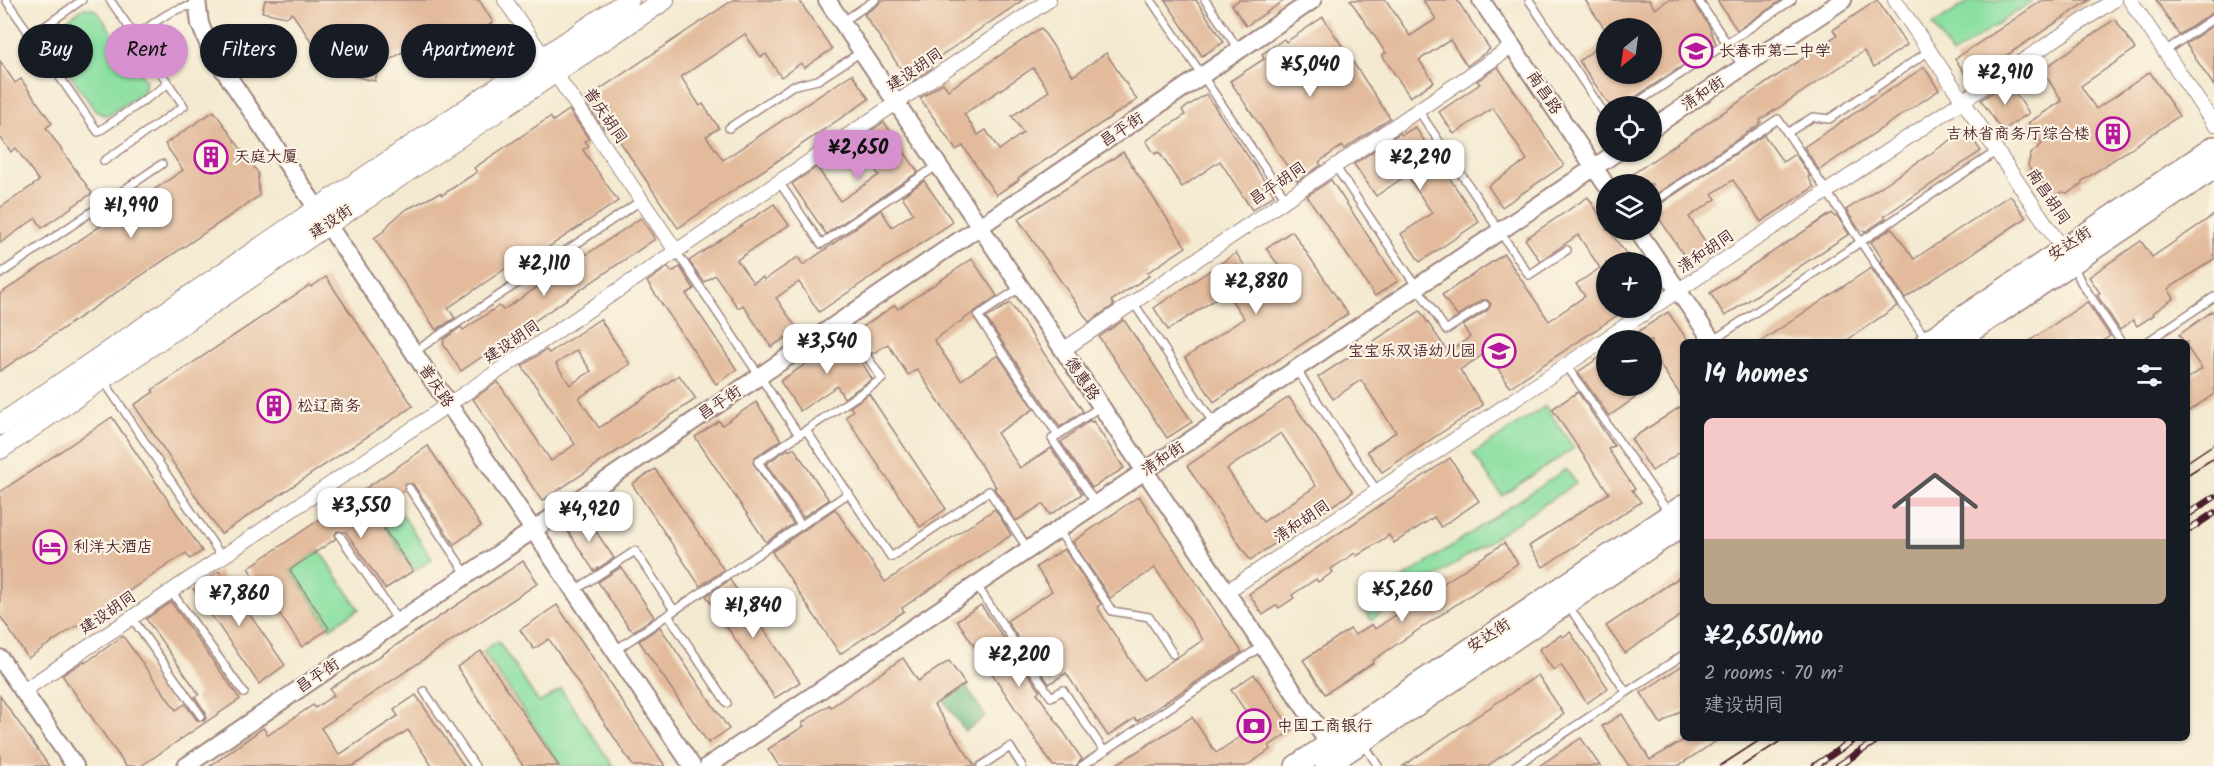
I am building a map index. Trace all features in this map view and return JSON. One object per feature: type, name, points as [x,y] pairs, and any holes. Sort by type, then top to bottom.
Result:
[{"type":"main road","name":"建设街","points":[[550,65],[629,0]]},
{"type":"main road","name":"建设街","points":[[0,425],[322,217],[550,65],[664,0]]},
{"type":"main road","name":"安达街","points":[[1959,339],[2214,147]]},
{"type":"main road","name":"安达街","points":[[1932,339],[2214,168]]},
{"type":"main road","name":"建设街","points":[[0,448],[102,379],[322,217]]},
{"type":"main road","name":"安达街","points":[[1296,766],[1331,756],[1362,742],[1567,604],[1679,516]]},
{"type":"main road","name":"安达街","points":[[1331,756],[1679,516]]},
{"type":"street","name":"普庆胡同","points":[[506,0],[676,251]]},
{"type":"street","name":"德惠路","points":[[827,0],[1226,592],[1331,756]]},
{"type":"street","name":"建设胡同","points":[[23,691],[1049,0]]},
{"type":"street","name":"昌平街","points":[[186,766],[1313,0]]},
{"type":"street","name":"南昌路","points":[[1481,0],[1599,174]]},
{"type":"street","name":"清和街","points":[[1662,121],[1843,0]]},
{"type":"street","name":"南昌胡同","points":[[1895,0],[2068,256]]},
{"type":"street","name":"清和胡同","points":[[1226,592],[2114,0]]},
{"type":"street","points":[[2130,0],[2214,124]]},
{"type":"street","name":"普庆路","points":[[197,3],[200,24],[211,51],[692,766]]},
{"type":"street","name":"昌平胡同","points":[[1063,350],[1513,46]]},
{"type":"street","name":"清和街","points":[[708,766],[1602,162]]},
{"type":"street","points":[[1644,240],[1710,339]]},
{"type":"street","points":[[1,663],[75,766]]},
{"type":"lane","points":[[6,0],[23,24]]},
{"type":"lane","points":[[48,24],[82,0]]},
{"type":"lane","points":[[110,0],[127,24]]},
{"type":"lane","points":[[842,22],[875,0]]},
{"type":"lane","points":[[1151,0],[1286,199]]},
{"type":"lane","points":[[1205,0],[1239,51]]},
{"type":"lane","points":[[1529,0],[1596,101]]},
{"type":"lane","points":[[1698,0],[1743,67]]},
{"type":"lane","points":[[1647,96],[1791,0]]},
{"type":"lane","points":[[154,24],[174,10],[197,3]]},
{"type":"lane","points":[[2165,51],[2214,18]]},
{"type":"lane","points":[[729,128],[792,86],[818,80],[862,51]]},
{"type":"lane","points":[[1787,133],[1813,117],[1829,119],[1929,51]]},
{"type":"lane","points":[[60,78],[98,132],[168,84]]},
{"type":"lane","points":[[104,161],[184,106],[164,78]]},
{"type":"lane","points":[[1418,110],[1529,275],[1567,250]]},
{"type":"lane","points":[[1662,196],[1778,119],[1925,339]]},
{"type":"lane","points":[[1717,339],[1997,152]]},
{"type":"lane","points":[[0,274],[162,164]]},
{"type":"lane","points":[[779,182],[821,244],[938,165]]},
{"type":"lane","points":[[1335,166],[1446,330],[1485,305]]},
{"type":"lane","points":[[413,353],[642,200]]},
{"type":"lane","points":[[676,251],[799,435]]},
{"type":"lane","points":[[2068,256],[2081,282],[2119,339]]},
{"type":"lane","points":[[1021,287],[978,316],[1058,435]]},
{"type":"lane","points":[[2151,339],[2214,297]]},
{"type":"lane","points":[[1133,302],[1214,424]]},
{"type":"lane","points":[[801,525],[758,462],[882,379],[843,320]]},
{"type":"lane","points":[[1566,365],[1607,426],[1679,516]]},
{"type":"lane","points":[[1296,369],[1377,491]]},
{"type":"lane","points":[[102,379],[222,557]]},
{"type":"lane","points":[[1096,504],[1052,439],[1101,406]]},
{"type":"lane","points":[[806,430],[891,557],[989,491],[1028,550]]},
{"type":"lane","points":[[409,488],[467,575]]},
{"type":"lane","points":[[614,651],[849,493]]},
{"type":"lane","points":[[1058,530],[1112,610],[1149,617],[1173,654]]},
{"type":"lane","points":[[340,536],[399,622]]},
{"type":"lane","points":[[574,591],[635,551],[727,703]]},
{"type":"lane","points":[[976,585],[1051,697],[1064,690],[1104,751]]},
{"type":"lane","points":[[171,591],[244,693]]},
{"type":"lane","points":[[1567,604],[1626,692]]},
{"type":"lane","points":[[132,617],[201,716]]},
{"type":"lane","points":[[1082,766],[1262,646]]},
{"type":"lane","points":[[1515,766],[1680,657]]},
{"type":"lane","points":[[424,691],[475,766]]},
{"type":"lane","points":[[1362,742],[1378,766]]},
{"type":"lane","points":[[981,766],[1010,747],[1022,766]]},
{"type":"green space","points":[[1971,0],[2034,0],[1952,55],[1933,25]]},
{"type":"green space","points":[[84,8],[97,11],[106,24],[105,78],[144,78],[146,81],[144,92],[107,116],[96,112],[72,78],[93,78],[93,24],[61,24]]},
{"type":"green space","points":[[1545,406],[1574,448],[1502,496],[1473,454]]},
{"type":"green space","points":[[1566,469],[1576,483],[1371,620],[1362,606]]},
{"type":"green space","points":[[392,499],[432,559],[414,571],[374,511]]},
{"type":"green space","points":[[319,550],[359,609],[330,628],[290,570]]},
{"type":"green space","points":[[498,641],[539,703],[561,689],[613,766],[561,766],[483,651]]},
{"type":"green space","points":[[966,686],[986,717],[965,731],[944,701]]},
{"type":"building","points":[[265,0],[479,0],[493,22],[490,24],[401,24],[401,53],[389,60],[389,24],[309,24],[309,38],[292,13],[286,17],[262,12]]},
{"type":"building","points":[[733,0],[799,0],[832,49],[804,68],[801,63],[781,77],[766,54],[761,57],[745,34],[681,77],[700,106],[703,104],[719,128],[706,136],[723,160],[852,74],[869,99],[678,228],[609,125],[604,129],[584,100]]},
{"type":"building","points":[[881,0],[1023,0],[930,63],[932,68],[910,83],[864,14],[878,5]]},
{"type":"building","points":[[1165,0],[1196,0],[1224,42],[1202,56]]},
{"type":"building","points":[[1239,0],[1285,0],[1246,26],[1232,5]]},
{"type":"building","points":[[1350,0],[1386,0],[1410,36],[1436,19],[1423,0],[1457,0],[1490,49],[1467,66],[1450,40],[1419,60],[1434,82],[1410,97],[1382,55],[1386,53]]},
{"type":"building","points":[[1585,0],[1649,0],[1655,9],[1668,0],[1692,0],[1708,24],[1716,44],[1662,79],[1662,18],[1597,18]]},
{"type":"building","points":[[1717,0],[1782,0],[1737,30]]},
{"type":"building","points":[[1877,0],[1907,45],[1874,67],[1864,51],[1760,120],[1758,125],[1662,190],[1662,174],[1633,174],[1650,162],[1662,162],[1662,154],[1837,35],[1833,30]]},
{"type":"building","points":[[2043,0],[2090,0],[1995,63],[1998,67],[1972,84],[1955,59]]},
{"type":"building","points":[[2156,0],[2214,0],[2214,12],[2179,35]]},
{"type":"building","points":[[1323,17],[1390,118],[1344,149],[1342,146],[1319,162],[1321,165],[1297,181],[1230,81],[1264,59],[1262,54],[1284,39],[1286,42]]},
{"type":"building","name":"吉林省商务厅综合楼","points":[[2115,19],[2135,49],[2081,86],[2096,109],[2150,72],[2179,116],[2082,181],[2081,185],[2068,193],[2062,192],[2048,198],[2047,186],[2032,174],[2028,165],[2031,154],[2042,144],[2028,123],[2062,101],[2042,70]]},
{"type":"building","points":[[2214,25],[2214,86],[2186,44]]},
{"type":"building","points":[[1041,28],[1073,76],[1106,53],[1137,100],[1018,178],[1019,180],[996,195],[963,146],[956,150],[920,98],[943,83],[948,90]],"holes":[[[1033,68],[1049,91],[1012,116],[1023,133],[999,150],[986,130],[978,135],[964,114]]]},
{"type":"building","points":[[1596,48],[1596,84],[1655,84],[1637,96],[1603,96],[1579,61]]},
{"type":"building","points":[[0,61],[15,83],[21,79],[52,123],[46,128],[92,193],[42,228],[36,218],[0,243],[0,208],[39,181],[16,148],[11,152],[0,137]]},
{"type":"building","points":[[1498,67],[1564,165],[1502,207],[1488,186],[1527,160],[1493,108],[1454,134],[1439,112],[1480,84],[1477,81]]},
{"type":"building","points":[[1924,67],[1939,90],[1819,170],[1804,147]]},
{"type":"building","points":[[2008,82],[2029,113],[2002,131],[1981,100]]},
{"type":"building","points":[[1206,94],[1274,195],[1252,210],[1220,161],[1182,187],[1159,152],[1155,154],[1146,141],[1185,115],[1182,110]]},
{"type":"building","points":[[569,110],[589,139],[585,141],[589,146],[583,150],[618,201],[511,272],[508,267],[448,308],[455,318],[436,330],[374,238],[405,210],[440,193],[442,195],[477,172],[474,168],[550,117],[553,121]]},
{"type":"building","points":[[214,111],[258,173],[259,196],[0,371],[0,294],[183,170],[165,144]]},
{"type":"building","points":[[884,122],[918,172],[826,234],[792,184],[817,167],[840,201],[879,175],[856,141]]},
{"type":"building","points":[[1415,127],[1479,222],[1420,262],[1401,234],[1432,213],[1407,175],[1376,196],[1354,164],[1400,133],[1402,135]]},
{"type":"building","points":[[1966,130],[1981,151],[1884,216],[1886,218],[1865,232],[1858,228],[1846,210]]},
{"type":"building","points":[[1764,135],[1783,162],[1795,154],[1810,176],[1808,177],[1814,187],[1761,222],[1733,180],[1712,194],[1716,199],[1689,217],[1712,252],[1691,266],[1662,222],[1662,203]]},
{"type":"building","points":[[1123,152],[1186,247],[1147,273],[1149,276],[1111,301],[1114,305],[1089,322],[1018,219]]},
{"type":"building","points":[[1331,180],[1398,281],[1375,296],[1307,196]]},
{"type":"building","points":[[924,181],[953,222],[819,312],[799,282],[776,298],[798,330],[771,347],[743,305],[738,308],[715,275],[704,282],[689,261],[774,204],[789,225],[737,260],[753,283],[763,277],[764,280],[798,257],[803,265],[881,210],[892,227],[913,213],[902,196]]},
{"type":"building","points":[[2010,195],[2026,218],[1905,298],[1881,262],[1883,260],[1871,242],[1892,228],[1914,259]]},
{"type":"building","points":[[1588,197],[1596,209],[1596,240],[1616,240],[1625,252],[1596,252],[1596,262],[1578,235],[1540,261],[1525,239]]},
{"type":"building","points":[[1832,213],[1835,217],[1837,216],[1849,234],[1725,316],[1710,293]]},
{"type":"building","points":[[2214,215],[2214,259],[2168,289],[2174,298],[2153,313],[2154,315],[2137,326],[2133,320],[2120,330],[2097,295],[2100,293],[2089,277],[2141,241],[2152,257]]},
{"type":"building","points":[[641,218],[655,239],[461,371],[443,344],[443,340],[461,327],[463,330],[499,306],[503,310]]},
{"type":"building","points":[[1292,231],[1348,314],[1214,402],[1185,358],[1244,318],[1226,292],[1168,330],[1154,308],[1236,253],[1255,281],[1279,266],[1266,248]]},
{"type":"building","points":[[1504,254],[1549,321],[1585,296],[1576,284],[1596,271],[1596,318],[1613,318],[1510,387],[1487,352],[1460,370],[1483,405],[1382,472],[1367,451],[1396,432],[1361,380],[1333,399],[1318,377],[1420,311],[1448,352],[1470,337],[1463,326],[1488,310],[1491,304],[1487,300],[1482,300],[1457,316],[1442,295]]},
{"type":"building","points":[[972,259],[997,296],[934,340],[961,380],[998,355],[1034,409],[997,433],[1020,468],[1051,448],[1082,494],[1050,515],[1043,504],[1016,521],[917,369],[908,375],[888,344],[872,354],[857,331],[895,305],[898,309]]},
{"type":"building","points":[[668,267],[672,272],[680,267],[694,289],[686,294],[737,370],[716,384],[647,282]]},
{"type":"building","points":[[1871,268],[1897,306],[1848,339],[1764,339]]},
{"type":"building","name":"松辽商务","points":[[326,277],[413,406],[221,534],[134,405],[154,392],[152,390],[310,285],[311,287]]},
{"type":"building","points":[[2087,302],[2110,336],[2106,339],[2032,339]]},
{"type":"building","points":[[1010,303],[1083,411],[1060,427],[986,318]]},
{"type":"building","points":[[2214,310],[2214,394],[2190,410],[2190,377],[2202,369],[2190,351],[2190,339],[2182,339],[2179,335]]},
{"type":"building","points":[[1668,312],[1687,339],[1680,339],[1680,395],[1662,368],[1662,330],[1640,330]]},
{"type":"building","points":[[600,319],[630,364],[579,398],[599,428],[679,375],[696,399],[542,501],[473,399],[498,382],[551,461],[575,444],[522,366],[546,350],[549,353]],"holes":[[[577,350],[591,371],[570,385],[556,364]]]},
{"type":"building","points":[[1124,320],[1192,422],[1167,438],[1099,337]]},
{"type":"building","points":[[847,337],[872,379],[844,398],[837,386],[800,411],[780,381]]},
{"type":"building","points":[[1596,360],[1596,396],[1634,396],[1635,398],[1609,416],[1578,372]]},
{"type":"building","points":[[1578,392],[1614,446],[1608,449],[1641,502],[1543,567],[1529,546],[1609,493],[1552,409]]},
{"type":"building","points":[[869,394],[946,509],[920,527],[846,417],[853,411],[850,407]]},
{"type":"building","points":[[1289,397],[1353,492],[1250,560],[1187,466]],"holes":[[[1281,433],[1316,486],[1263,522],[1227,469]]]},
{"type":"building","points":[[756,402],[781,440],[755,457],[753,463],[793,524],[766,542],[695,437],[719,421],[722,425]]},
{"type":"building","points":[[1680,407],[1680,452],[1652,471],[1631,439]]},
{"type":"building","points":[[112,417],[202,551],[190,559],[186,553],[28,658],[0,616],[0,492]]},
{"type":"building","points":[[1090,420],[1093,421],[1124,468],[1092,488],[1061,442]]},
{"type":"building","points":[[428,446],[481,526],[454,544],[413,484],[405,484],[404,490],[372,511],[413,571],[385,589],[346,532],[337,531],[335,539],[290,570],[329,628],[302,647],[248,568]]},
{"type":"building","points":[[794,448],[829,500],[803,517],[766,464],[788,449],[789,451]]},
{"type":"building","points":[[1450,458],[1479,501],[1441,527],[1434,517],[1394,543],[1389,535],[1357,556],[1355,553],[1331,569],[1333,572],[1318,582],[1316,579],[1292,595],[1294,598],[1279,608],[1277,605],[1263,615],[1249,594]]},
{"type":"building","points":[[655,469],[724,570],[700,586],[632,484]]},
{"type":"building","points":[[1139,496],[1242,652],[1137,721],[1135,718],[1108,736],[1066,673],[1049,684],[1007,621],[1052,591],[1036,567],[1064,549],[1101,604],[1097,607],[1143,680],[1203,640],[1155,568],[1110,598],[1073,542]]},
{"type":"building","points":[[835,509],[885,582],[995,509],[1011,535],[902,608],[904,611],[840,654],[772,552]]},
{"type":"building","points":[[584,514],[614,558],[594,571],[565,527]]},
{"type":"building","points":[[1504,543],[1518,563],[1325,694],[1303,660],[1350,629],[1355,635],[1372,624],[1375,629]]},
{"type":"building","points":[[523,561],[538,583],[321,728],[339,755],[398,716],[394,710],[416,695],[464,766],[432,766],[408,730],[353,766],[210,766],[263,728],[268,735],[313,705],[315,708],[334,695],[330,689]]},
{"type":"building","points":[[621,567],[654,617],[633,631],[598,582]]},
{"type":"building","points":[[219,571],[285,665],[259,684],[193,589]]},
{"type":"building","points":[[1680,577],[1680,616],[1625,653],[1606,626]]},
{"type":"building","points":[[730,580],[800,682],[775,698],[706,596]]},
{"type":"building","points":[[171,602],[240,699],[141,766],[126,766],[62,675],[84,661],[85,663],[123,636],[176,710],[185,704],[197,720],[204,721],[206,713],[195,697],[199,694],[146,619]]},
{"type":"building","points":[[557,605],[665,766],[633,766],[549,639],[534,649],[520,630]]},
{"type":"building","points":[[981,605],[1040,691],[1037,693],[1082,759],[1076,766],[1053,766],[957,620]]},
{"type":"building","points":[[660,627],[729,729],[708,743],[639,641]]},
{"type":"building","points":[[1570,632],[1608,688],[1587,703],[1561,665],[1554,671],[1539,649]]},
{"type":"building","points":[[481,651],[559,766],[523,766],[457,667]]},
{"type":"building","points":[[903,658],[918,681],[949,661],[965,684],[934,705],[975,766],[779,766],[768,749],[804,726],[802,723],[829,705],[831,707]]},
{"type":"building","points":[[1680,667],[1680,711],[1661,724],[1641,693]]},
{"type":"building","points":[[1254,674],[1292,730],[1269,746],[1271,749],[1246,766],[1114,766],[1192,717],[1216,753],[1256,726],[1231,690]]},
{"type":"building","points":[[1538,675],[1564,714],[1487,766],[1403,766]]},
{"type":"building","points":[[0,696],[49,766],[0,766]]},
{"type":"building","points":[[1622,714],[1650,760],[1682,741],[1716,741],[1678,766],[1629,766],[1602,726]]},
{"type":"building","points":[[1581,738],[1600,766],[1539,766]]},
{"type":"tram line","points":[[2190,460],[2214,444]]},
{"type":"tram line","points":[[2190,473],[2214,458]]},
{"type":"tram line","points":[[1720,766],[1758,741]]},
{"type":"tram line","points":[[1742,766],[1780,741]]},
{"type":"railway","points":[[2190,513],[2214,497]]},
{"type":"railway","points":[[2190,529],[2214,513]]},
{"type":"railway","points":[[1815,766],[1852,741]]},
{"type":"railway","points":[[1838,766],[1876,741]]},
{"type":"place","name":"长春市第二中学","points":[[1696,51]]},
{"type":"place","name":"吉林省商务厅综合楼","points":[[2113,134]]},
{"type":"place","name":"天庭大厦","points":[[211,157]]},
{"type":"place","name":"宝宝乐双语幼儿园","points":[[1499,351]]},
{"type":"place","name":"松辽商务","points":[[274,406]]},
{"type":"place","name":"利洋大酒店","points":[[50,547]]},
{"type":"place","name":"中国工商银行","points":[[1254,726]]}]
